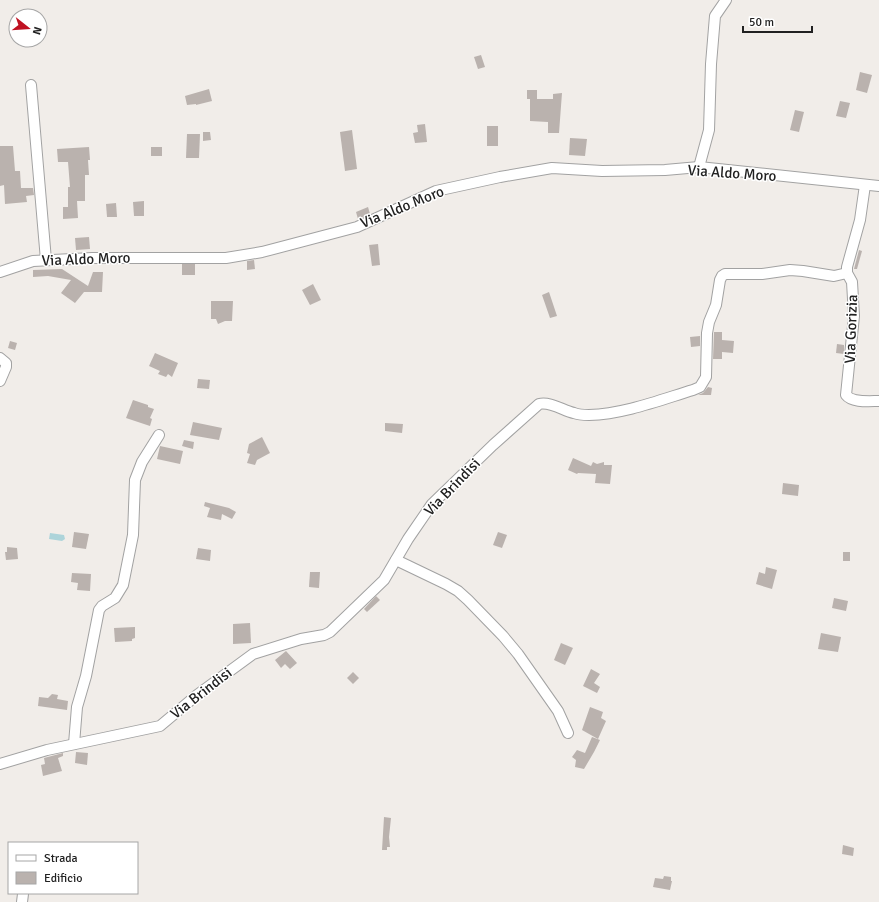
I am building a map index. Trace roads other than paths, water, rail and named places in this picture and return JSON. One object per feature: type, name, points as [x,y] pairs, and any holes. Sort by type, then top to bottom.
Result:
[{"type":"street","points":[[700,167],[710,130],[711,64],[715,16],[726,0]]},
{"type":"street","points":[[31,85],[46,260]]},
{"type":"street","name":"Via Aldo Moro","points":[[0,272],[33,261],[46,260],[100,258],[226,258],[262,252],[357,227],[436,191],[500,177],[552,168],[602,171],[665,170],[700,167],[879,186]]},
{"type":"street","name":"Via Gorizia","points":[[865,185],[860,220],[847,267],[847,273],[852,282],[854,316],[846,395],[848,398],[862,401],[879,401]]},
{"type":"street","name":"Via Brindisi","points":[[0,764],[47,750],[160,726],[197,695],[253,654],[301,639],[324,635],[330,632],[384,580],[408,539],[432,504],[493,445],[539,404],[543,403],[575,414],[589,415],[621,411],[693,390],[700,386],[706,377],[709,322],[716,305],[720,280],[725,274],[762,274],[790,270],[834,276],[847,273]]},
{"type":"street","points":[[0,358],[6,363],[6,368],[0,381]]},
{"type":"street","points":[[74,744],[77,707],[86,676],[99,610],[102,606],[115,598],[123,585],[133,535],[135,480],[142,462],[159,435]]},
{"type":"street","points":[[396,560],[446,584],[468,600],[503,636],[518,654],[558,711],[568,733]]},
{"type":"water","points":[[50,533],[64,535],[65,539],[62,541],[49,539]]}]
